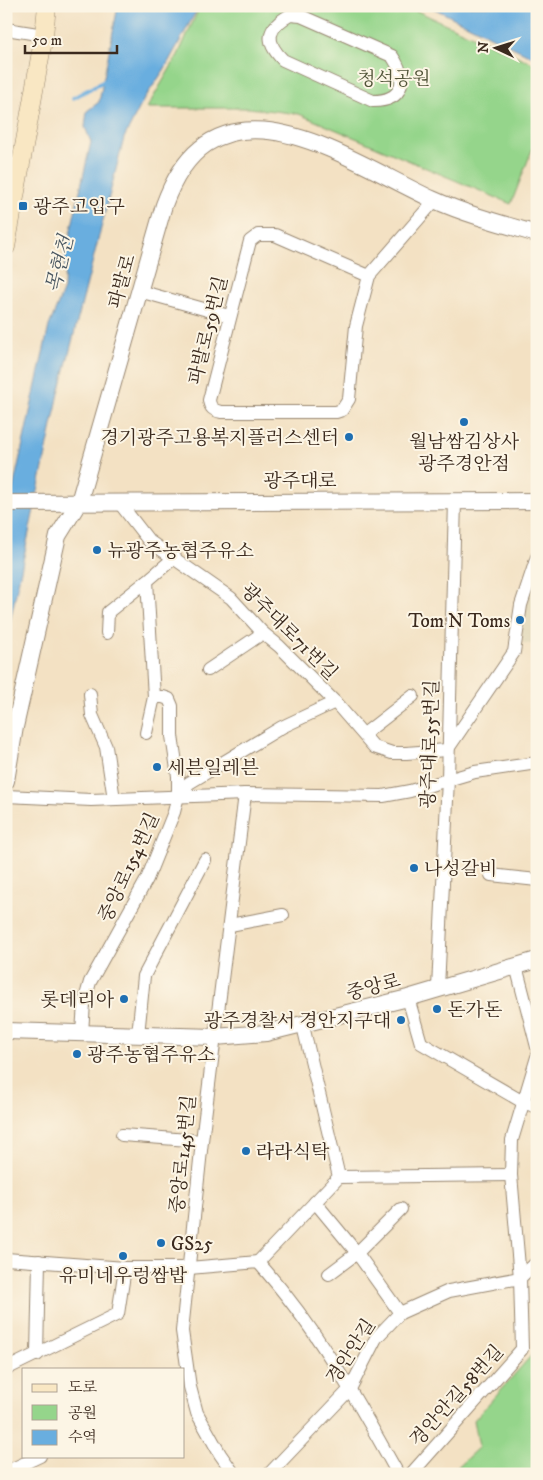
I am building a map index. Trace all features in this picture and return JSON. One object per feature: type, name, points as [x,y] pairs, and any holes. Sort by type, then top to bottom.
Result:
[{"type":"main road","points":[[6,247],[13,164],[44,35],[47,6]]},
{"type":"street","points":[[290,15],[301,16],[392,56],[402,69],[402,81],[396,95],[383,101],[373,101],[283,60],[273,50],[270,36],[275,23],[290,15]]},
{"type":"street","points":[[6,29],[44,35]]},
{"type":"street","name":"파발로","points":[[6,782],[15,727],[58,536],[72,502],[139,292],[171,184],[192,153],[224,136],[260,129],[292,134],[435,200],[537,234]]},
{"type":"street","name":"파발로59번길","points":[[370,276],[275,235],[258,235],[250,241],[246,249],[209,400],[214,410],[336,412],[347,406],[356,326],[370,276],[435,200]]},
{"type":"street","points":[[139,292],[229,316]]},
{"type":"street","name":"광주대로55번길","points":[[438,988],[448,779],[447,750],[454,500]]},
{"type":"street","name":"광주대로","points":[[6,502],[537,500]]},
{"type":"street","name":"광주대로71번길","points":[[118,501],[149,541],[175,557],[231,598],[263,633],[279,646],[335,702],[374,747],[381,750],[406,753],[447,750]]},
{"type":"street","points":[[108,633],[108,612],[175,557]]},
{"type":"street","points":[[447,750],[514,652],[520,605],[537,557]]},
{"type":"street","points":[[146,733],[154,697],[148,581]]},
{"type":"street","points":[[208,670],[263,633]]},
{"type":"street","points":[[90,694],[92,715],[106,747],[114,799]]},
{"type":"street","points":[[364,734],[413,696]]},
{"type":"street","name":"중앙로154번길","points":[[82,1033],[84,1003],[90,982],[147,879],[174,812],[178,796],[178,776],[172,736],[172,706],[169,700],[163,697],[154,697]]},
{"type":"street","points":[[178,796],[189,783],[282,728],[335,702]]},
{"type":"street","points":[[6,796],[114,799],[244,794],[383,796],[410,791],[474,772],[537,763]]},
{"type":"street","name":"중앙로145번길","points":[[234,1474],[220,1454],[197,1413],[187,1388],[182,1331],[202,1141],[230,925],[244,794]]},
{"type":"street","points":[[138,1035],[144,976],[205,860]]},
{"type":"street","points":[[491,875],[537,880]]},
{"type":"street","points":[[230,925],[282,914]]},
{"type":"street","name":"중앙로","points":[[6,1031],[215,1037],[266,1033],[303,1026],[408,998],[537,960]]},
{"type":"street","points":[[516,966],[537,1047]]},
{"type":"street","points":[[408,998],[421,1043],[523,1102],[537,1107]]},
{"type":"street","points":[[303,1026],[339,1177]]},
{"type":"street","name":"경안안길58번길","points":[[411,1474],[522,1349],[520,1278],[511,1175],[512,1140],[537,1057]]},
{"type":"street","points":[[122,1135],[202,1141]]},
{"type":"street","points":[[6,1259],[125,1268],[189,1268],[258,1262],[339,1177],[511,1175]]},
{"type":"street","points":[[315,1202],[357,1253],[400,1313]]},
{"type":"street","points":[[329,1274],[357,1253],[401,1209]]},
{"type":"street","points":[[38,1355],[40,1262]]},
{"type":"street","points":[[258,1262],[282,1288],[350,1389],[398,1474]]},
{"type":"street","points":[[520,1278],[537,1262]]},
{"type":"street","points":[[6,1369],[38,1355],[118,1314],[125,1268]]},
{"type":"street","name":"경안안길","points":[[269,1474],[350,1389],[376,1338],[400,1313],[449,1291],[520,1278]]},
{"type":"street","points":[[10,1474],[10,1470],[36,1458]]},
{"type":"shaded area","points":[[537,574],[537,645],[523,643],[520,620]]},
{"type":"green space","name":"청석공원","points":[[200,6],[406,6],[537,65],[537,137],[511,204],[299,114],[249,108],[147,108],[178,55]]},
{"type":"green space","points":[[537,1349],[537,1474],[450,1474],[479,1447],[474,1420]]},
{"type":"water","points":[[118,6],[199,6],[164,70],[144,99],[124,138],[59,393],[6,640],[6,520],[49,326],[64,289],[65,256],[91,142],[85,127],[87,111],[99,102]]},
{"type":"water","points":[[429,6],[537,6],[537,59]]},
{"type":"waterway","points":[[73,98],[106,80]]},
{"type":"place","name":"광주고입구","points":[[23,206]]},
{"type":"place","name":"월남쌈김상사 광주경안점","points":[[464,422]]},
{"type":"place","name":"경기광주고용복지플러스센터","points":[[349,437]]},
{"type":"place","name":"뉴광주농협주유소","points":[[97,550]]},
{"type":"place","name":"Tom N Toms","points":[[520,620]]},
{"type":"place","name":"세븐일레븐","points":[[157,767]]},
{"type":"place","name":"나성갈비","points":[[414,868]]},
{"type":"place","name":"롯데리아","points":[[124,999]]},
{"type":"place","name":"돈가돈","points":[[437,1009]]},
{"type":"place","name":"광주경찰서 경안지구대","points":[[401,1020]]},
{"type":"place","name":"광주농협주유소","points":[[77,1054]]},
{"type":"place","name":"라라식탁","points":[[246,1151]]},
{"type":"place","name":"GS25","points":[[161,1243]]},
{"type":"place","name":"유미네우렁쌈밥","points":[[123,1256]]},
{"type":"water label","name":"목현천","points":[[59,264]]}]
